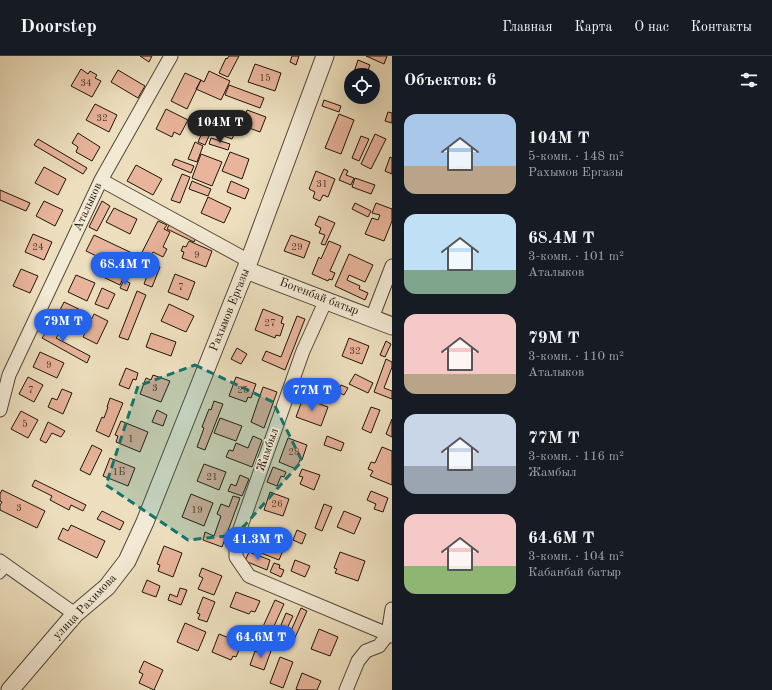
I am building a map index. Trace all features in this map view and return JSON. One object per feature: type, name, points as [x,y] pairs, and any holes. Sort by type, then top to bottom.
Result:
[{"type":"street","name":"Аталыков","points":[[0,410],[9,375],[101,180],[171,56]]},
{"type":"street","name":"Рахымов Ергазы","points":[[128,561],[146,522],[248,265],[325,56]]},
{"type":"street","points":[[101,180],[248,265]]},
{"type":"street","name":"Богенбай батыр","points":[[248,265],[326,300],[392,326]]},
{"type":"street","points":[[372,318],[392,266]]},
{"type":"street","name":"Жамбыл","points":[[326,300],[303,350],[236,540],[236,556],[249,576],[390,635]]},
{"type":"street","name":"улица Рахимова","points":[[10,690],[75,614],[107,587],[128,561]]},
{"type":"street","points":[[3,568],[75,614]]},
{"type":"street","points":[[346,690],[358,661],[366,651],[379,646],[390,635],[392,609]]},
{"type":"highlighted area","points":[[195,365],[273,402],[302,461],[236,535],[188,540],[106,485],[138,386]]},
{"type":"building","points":[[140,56],[152,56],[149,62]]},
{"type":"building","points":[[229,56],[239,56],[228,77],[219,73],[226,58],[227,59]]},
{"type":"building","points":[[292,56],[299,56],[296,65],[290,62]]},
{"type":"building","points":[[366,56],[387,56],[384,64]]},
{"type":"building","points":[[358,60],[370,65],[369,68],[355,68]]},
{"type":"building","points":[[255,64],[281,73],[275,91],[248,82]]},
{"type":"building","points":[[81,69],[88,74],[90,71],[97,75],[95,78],[101,81],[92,97],[71,86]]},
{"type":"building","points":[[118,70],[145,86],[138,98],[111,82]]},
{"type":"building","points":[[209,71],[230,81],[221,100],[196,89],[201,80],[204,82]]},
{"type":"building","points":[[185,73],[201,80],[187,109],[171,101]]},
{"type":"building","points":[[229,85],[264,98],[260,108],[225,95]]},
{"type":"building","points":[[324,100],[341,106],[339,112],[322,106]]},
{"type":"building","points":[[95,104],[117,115],[109,132],[86,120]]},
{"type":"building","points":[[166,109],[188,120],[180,135],[174,132],[172,137],[156,129]]},
{"type":"building","points":[[247,110],[266,117],[260,132],[241,125],[243,120],[239,119],[242,111],[246,113]]},
{"type":"building","points":[[388,112],[392,113],[392,123],[385,121]]},
{"type":"building","points":[[339,114],[354,120],[341,154],[325,148]]},
{"type":"building","points":[[217,123],[236,130],[232,139],[213,132]]},
{"type":"building","points":[[205,126],[212,129],[205,145],[198,142]]},
{"type":"building","points":[[78,133],[100,147],[92,161],[76,152],[78,147],[72,143]]},
{"type":"building","points":[[375,134],[386,139],[371,169],[361,164]]},
{"type":"building","points":[[361,136],[369,139],[359,161],[352,158]]},
{"type":"building","points":[[211,138],[230,144],[228,150],[209,144]]},
{"type":"building","points":[[38,139],[87,168],[83,174],[34,145]]},
{"type":"building","points":[[195,142],[203,146],[197,162],[188,159]]},
{"type":"building","points":[[230,152],[249,159],[242,179],[222,171]]},
{"type":"building","points":[[201,154],[222,162],[212,186],[192,178]]},
{"type":"building","points":[[390,157],[392,158],[392,174],[385,171]]},
{"type":"building","points":[[175,159],[194,166],[191,173],[172,165]]},
{"type":"building","points":[[136,165],[162,179],[153,195],[127,181]]},
{"type":"building","points":[[44,167],[66,179],[58,195],[35,183]]},
{"type":"building","points":[[344,169],[348,171],[346,175],[354,178],[351,185],[339,180]]},
{"type":"building","points":[[316,171],[335,179],[328,197],[323,195],[320,201],[313,198],[315,192],[309,189]]},
{"type":"building","points":[[182,174],[190,177],[180,203],[171,200]]},
{"type":"building","points":[[355,178],[375,185],[371,194],[352,187]]},
{"type":"building","points":[[192,181],[211,189],[208,196],[189,189]]},
{"type":"building","points":[[231,181],[249,189],[245,199],[227,192]]},
{"type":"building","points":[[0,190],[30,203],[26,211],[0,200]]},
{"type":"building","points":[[208,197],[231,208],[224,223],[201,213]]},
{"type":"building","points":[[44,201],[63,210],[55,226],[36,216]]},
{"type":"building","points":[[102,201],[110,206],[97,231],[89,227]]},
{"type":"building","points":[[355,203],[371,211],[368,217],[352,209]]},
{"type":"building","points":[[376,203],[392,209],[392,221],[384,241],[365,234],[372,218],[378,220],[380,215],[372,213]]},
{"type":"building","points":[[114,208],[137,219],[130,234],[106,222]]},
{"type":"building","points":[[319,216],[335,223],[325,245],[321,244],[325,235],[319,233],[321,228],[315,225]]},
{"type":"building","points":[[158,221],[167,225],[164,229],[170,232],[163,247],[167,249],[163,257],[153,252],[144,270],[135,266]]},
{"type":"building","points":[[170,223],[197,236],[194,242],[167,229]]},
{"type":"building","points":[[33,234],[52,242],[44,260],[25,252]]},
{"type":"building","points":[[94,235],[134,254],[129,265],[111,257],[109,262],[86,251]]},
{"type":"building","points":[[291,235],[310,242],[304,258],[284,251]]},
{"type":"building","points":[[189,241],[212,251],[206,267],[182,258],[184,252],[181,251],[183,246],[186,247]]},
{"type":"building","points":[[329,241],[341,246],[330,271],[335,273],[332,280],[329,279],[328,281],[312,274],[319,257],[321,259]]},
{"type":"building","points":[[349,254],[373,265],[365,282],[349,275],[347,280],[360,286],[359,289],[368,293],[365,300],[335,286]]},
{"type":"building","points":[[152,263],[160,267],[152,287],[144,284]]},
{"type":"building","points":[[107,268],[124,276],[120,285],[103,277]]},
{"type":"building","points":[[21,269],[38,276],[30,293],[13,286]]},
{"type":"building","points":[[175,274],[195,282],[188,300],[168,292]]},
{"type":"building","points":[[76,275],[95,283],[87,301],[68,292]]},
{"type":"building","points":[[124,280],[130,283],[127,291],[120,288]]},
{"type":"building","points":[[102,288],[115,294],[108,309],[95,304]]},
{"type":"building","points":[[137,291],[146,295],[128,340],[119,337]]},
{"type":"building","points":[[64,302],[85,312],[78,328],[56,318]]},
{"type":"building","points":[[169,304],[194,316],[186,332],[161,321]]},
{"type":"building","points":[[263,309],[283,317],[281,323],[284,324],[280,336],[276,335],[275,338],[255,330]]},
{"type":"building","points":[[94,314],[108,321],[97,344],[83,337]]},
{"type":"building","points":[[297,316],[305,319],[285,370],[262,360],[266,351],[281,357]]},
{"type":"building","points":[[44,322],[54,328],[53,331],[59,334],[56,338],[90,356],[87,363],[42,338],[47,331],[41,327]]},
{"type":"building","points":[[151,333],[176,342],[171,356],[146,347]]},
{"type":"building","points":[[349,338],[369,346],[362,364],[342,356]]},
{"type":"building","points":[[386,341],[391,344],[385,357],[380,355]]},
{"type":"building","points":[[237,348],[247,354],[241,364],[231,359]]},
{"type":"building","points":[[40,352],[64,363],[57,378],[33,367]]},
{"type":"building","points":[[386,359],[392,362],[392,367],[384,388],[392,391],[392,399],[374,392]]},
{"type":"building","points":[[126,368],[138,373],[136,380],[133,379],[129,389],[119,385]]},
{"type":"building","points":[[355,374],[373,383],[368,393],[349,384]]},
{"type":"building","points":[[153,375],[170,381],[161,402],[140,394],[146,378],[151,380]]},
{"type":"building","points":[[28,377],[43,385],[34,402],[19,394]]},
{"type":"building","points":[[236,377],[256,384],[251,398],[248,397],[246,402],[229,396]]},
{"type":"building","points":[[341,385],[348,388],[344,395],[338,392]]},
{"type":"building","points":[[263,387],[277,392],[264,428],[251,422]]},
{"type":"building","points":[[62,389],[72,393],[63,414],[48,407],[52,398],[57,400]]},
{"type":"building","points":[[110,398],[123,403],[109,437],[96,431],[102,417],[104,418]]},
{"type":"building","points":[[303,398],[328,407],[321,426],[296,417]]},
{"type":"building","points":[[214,401],[223,404],[205,450],[197,447],[204,428],[202,427]]},
{"type":"building","points":[[371,407],[380,410],[371,433],[362,429]]},
{"type":"building","points":[[157,410],[167,415],[163,426],[152,422]]},
{"type":"building","points":[[21,411],[38,420],[28,438],[11,429]]},
{"type":"building","points":[[220,418],[242,426],[236,441],[214,433]]},
{"type":"building","points":[[392,419],[392,437],[386,434]]},
{"type":"building","points":[[121,421],[148,432],[140,452],[116,442],[118,436],[115,435]]},
{"type":"building","points":[[48,422],[65,431],[61,437],[52,433],[46,443],[40,440]]},
{"type":"building","points":[[253,436],[262,440],[252,467],[226,457],[229,450],[233,451],[236,443],[248,448]]},
{"type":"building","points":[[327,436],[344,443],[341,451],[324,445]]},
{"type":"building","points":[[288,438],[307,445],[302,460],[300,460],[296,469],[279,462]]},
{"type":"building","points":[[92,445],[102,450],[90,475],[80,470]]},
{"type":"building","points":[[382,447],[392,451],[392,485],[370,476],[373,471],[368,469],[371,462],[375,463]]},
{"type":"building","points":[[110,458],[135,468],[128,486],[103,476]]},
{"type":"building","points":[[204,464],[226,472],[219,490],[197,481]]},
{"type":"building","points":[[273,467],[286,472],[284,477],[281,476],[277,486],[267,482]]},
{"type":"building","points":[[302,469],[320,475],[314,490],[300,484],[303,477],[299,476]]},
{"type":"building","points":[[240,475],[249,479],[242,496],[228,491],[231,484],[236,486]]},
{"type":"building","points":[[35,480],[86,505],[83,511],[71,505],[69,510],[50,500],[52,496],[32,486]]},
{"type":"building","points":[[2,490],[45,511],[37,528],[0,510],[0,505],[2,502],[0,501],[0,494]]},
{"type":"building","points":[[371,491],[388,498],[383,512],[374,509],[376,504],[367,500]]},
{"type":"building","points":[[270,492],[289,499],[283,516],[264,510]]},
{"type":"building","points":[[191,494],[213,503],[204,526],[182,517]]},
{"type":"building","points":[[233,496],[240,498],[222,547],[203,540],[205,532],[214,536],[221,516],[217,514],[221,504],[229,507]]},
{"type":"building","points":[[324,504],[332,507],[322,531],[315,528]]},
{"type":"building","points":[[102,511],[124,522],[120,530],[97,519]]},
{"type":"building","points":[[344,511],[361,518],[354,534],[337,527]]},
{"type":"building","points":[[71,525],[105,541],[97,558],[58,539],[63,528],[68,531]]},
{"type":"building","points":[[256,528],[287,541],[279,560],[248,548]]},
{"type":"building","points":[[297,530],[306,534],[302,544],[293,540]]},
{"type":"building","points":[[164,546],[182,553],[173,577],[158,571],[160,565],[157,564]]},
{"type":"building","points":[[249,552],[270,560],[267,570],[245,561]]},
{"type":"building","points":[[340,552],[365,561],[358,581],[335,573],[337,569],[334,568]]},
{"type":"building","points":[[295,560],[310,566],[305,577],[291,571]]},
{"type":"building","points":[[274,563],[280,565],[279,568],[284,570],[281,577],[270,572]]},
{"type":"building","points":[[202,568],[222,576],[214,595],[198,589],[203,578],[199,576]]},
{"type":"building","points":[[147,580],[160,586],[156,597],[142,592]]},
{"type":"building","points":[[180,588],[187,590],[181,605],[168,600],[170,594],[177,597]]},
{"type":"building","points":[[236,592],[260,601],[255,612],[251,611],[249,614],[230,607]]},
{"type":"building","points":[[203,597],[215,602],[207,622],[198,619],[200,614],[197,613]]},
{"type":"building","points":[[275,600],[284,604],[270,635],[261,631]]},
{"type":"building","points":[[301,608],[307,611],[293,642],[287,640]]},
{"type":"building","points":[[286,613],[293,616],[282,639],[276,637]]},
{"type":"building","points":[[185,623],[206,632],[198,651],[177,642]]},
{"type":"building","points":[[319,629],[338,637],[330,656],[311,649]]},
{"type":"building","points":[[219,634],[242,643],[236,657],[233,656],[231,660],[212,652]]},
{"type":"building","points":[[264,648],[271,651],[264,670],[250,665],[255,651],[262,654]]},
{"type":"building","points":[[280,657],[293,662],[283,688],[270,683]]},
{"type":"building","points":[[144,661],[163,670],[154,690],[139,683],[143,674],[139,672]]},
{"type":"building","points":[[302,673],[321,681],[317,690],[296,689]]}]
